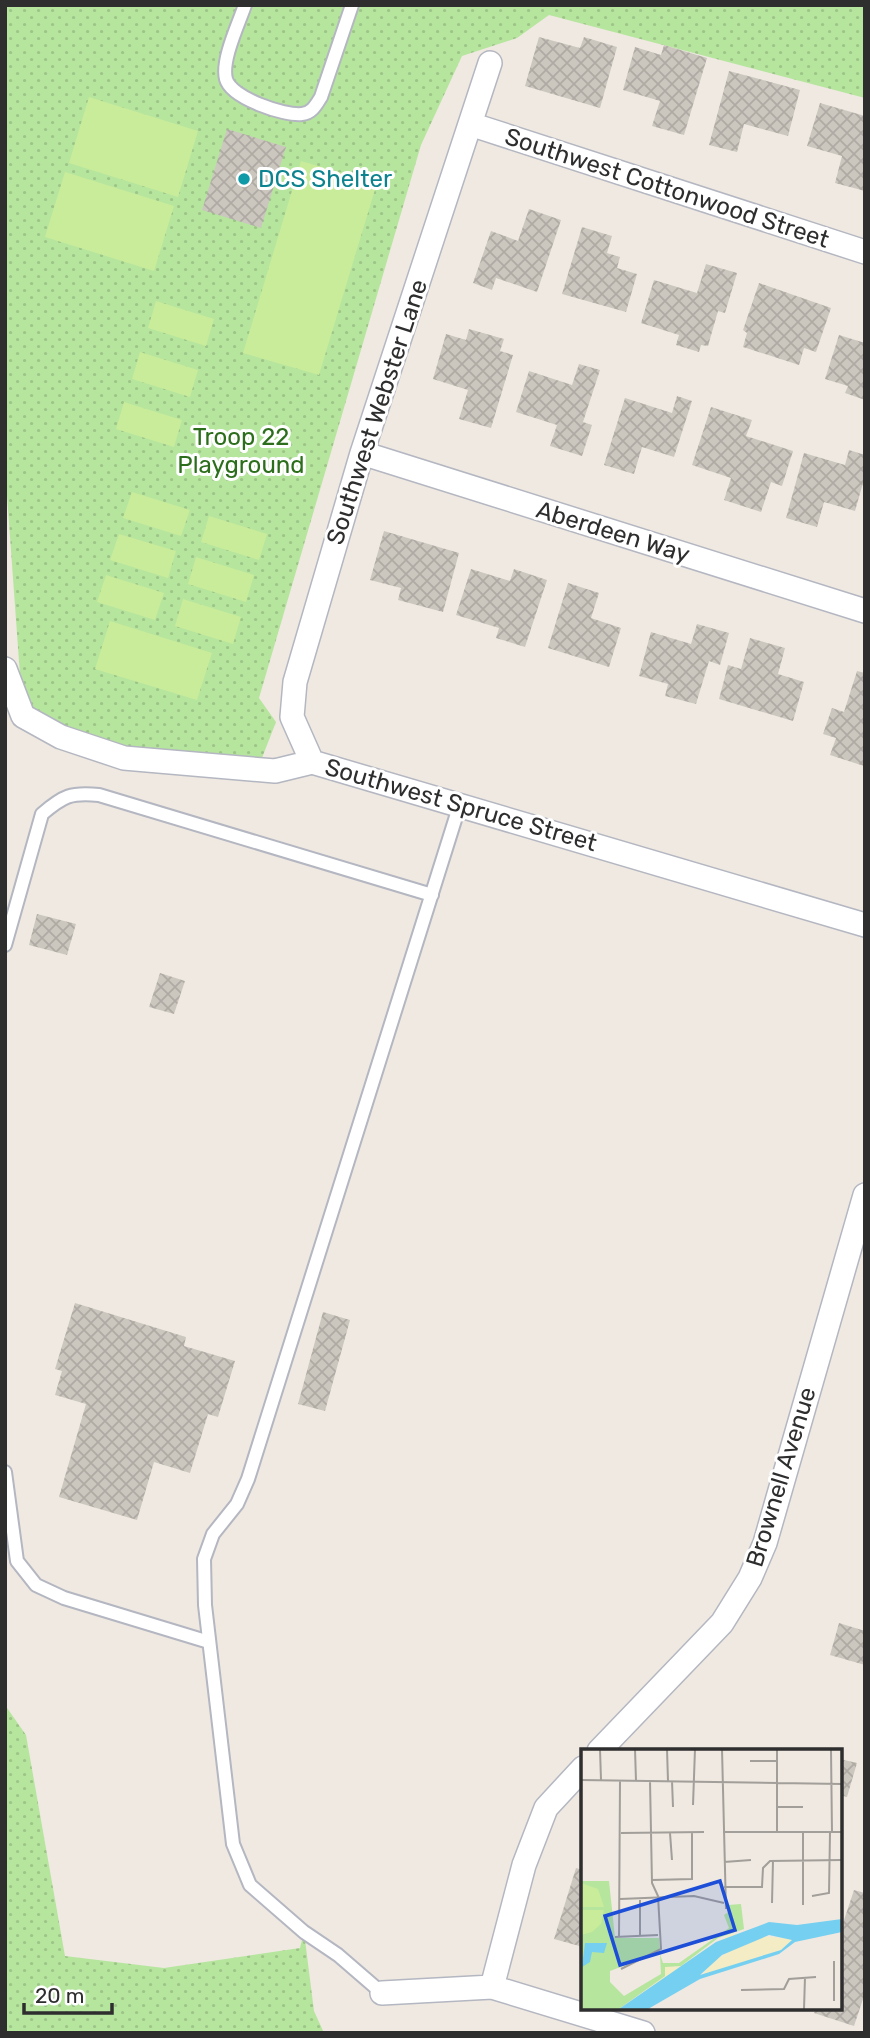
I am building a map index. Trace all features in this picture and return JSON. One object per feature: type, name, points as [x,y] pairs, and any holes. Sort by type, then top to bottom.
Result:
[{"type":"street","name":"Southwest Webster Lane","points":[[312,762],[292,718],[295,682],[362,453],[490,63]]},
{"type":"street","name":"Southwest Cottonwood Street","points":[[470,124],[865,252]]},
{"type":"street","name":"Aberdeen Way","points":[[362,453],[865,611]]},
{"type":"street","name":"Southwest Spruce Street","points":[[5,669],[23,716],[61,737],[124,758],[275,771],[312,762],[865,925]]},
{"type":"street","name":"Brownell Avenue","points":[[601,1749],[722,1623],[750,1578],[765,1543],[865,1195]]},
{"type":"street","points":[[492,1987],[524,1865],[546,1808],[581,1770]]},
{"type":"street","points":[[382,1993],[492,1987],[643,2033]]},
{"type":"lane","points":[[246,5],[226,63],[226,79],[232,89],[245,98],[289,114],[304,114],[314,109],[321,97],[352,5]]},
{"type":"lane","points":[[5,945],[42,814],[56,802],[78,793],[112,799],[432,895]]},
{"type":"lane","points":[[382,1993],[338,1955],[304,1932],[250,1885],[233,1844],[205,1605],[204,1559],[213,1534],[237,1504],[248,1479],[460,804]]},
{"type":"lane","points":[[5,1472],[17,1561],[36,1585],[64,1598],[209,1642]]},
{"type":"green space","name":"Troop 22 Playground","points":[[5,5],[865,5],[865,98],[549,15],[517,38],[462,56],[421,145],[259,698],[276,722],[260,763],[110,745],[23,716],[5,468]]},
{"type":"green space","points":[[89,97],[198,131],[178,197],[69,163]]},
{"type":"green space","points":[[301,161],[377,183],[319,375],[243,353]]},
{"type":"green space","points":[[65,172],[174,206],[154,271],[45,237]]},
{"type":"green space","points":[[156,301],[214,319],[206,346],[148,328]]},
{"type":"green space","points":[[140,352],[198,370],[190,397],[132,379]]},
{"type":"green space","points":[[124,402],[182,420],[174,447],[116,429]]},
{"type":"green space","points":[[132,492],[190,510],[181,536],[123,518]]},
{"type":"green space","points":[[209,516],[267,534],[259,560],[201,542]]},
{"type":"green space","points":[[119,534],[176,551],[168,578],[110,560]]},
{"type":"green space","points":[[196,557],[254,575],[246,602],[188,584]]},
{"type":"green space","points":[[106,575],[164,593],[155,620],[97,602]]},
{"type":"green space","points":[[183,599],[241,617],[233,644],[175,626]]},
{"type":"green space","points":[[110,621],[212,653],[197,700],[95,669]]},
{"type":"green space","points":[[5,1705],[26,1735],[65,1956],[164,1968],[300,1948],[304,1932],[314,2011],[324,2033],[5,2033]]},
{"type":"building","points":[[539,37],[580,48],[584,37],[617,47],[600,108],[525,86]]},
{"type":"building","points":[[664,45],[707,58],[684,135],[652,126],[660,101],[623,90],[635,47],[661,55]]},
{"type":"building","points":[[729,71],[800,90],[788,136],[744,124],[737,152],[709,145]]},
{"type":"building","points":[[820,103],[865,116],[865,191],[835,183],[842,156],[807,146]]},
{"type":"building","name":"DCS Shelter","points":[[227,129],[286,147],[261,228],[202,210]]},
{"type":"building","points":[[529,209],[561,220],[537,292],[496,278],[492,290],[473,283],[491,231],[518,241]]},
{"type":"building","points":[[582,227],[612,236],[607,253],[620,257],[617,268],[637,274],[626,312],[562,294]]},
{"type":"building","points":[[706,264],[737,273],[725,313],[718,311],[708,346],[701,345],[699,352],[676,345],[679,335],[641,323],[654,280],[697,293]]},
{"type":"building","points":[[759,283],[831,308],[816,352],[804,348],[799,365],[743,347],[747,333],[743,330]]},
{"type":"building","points":[[469,329],[504,339],[500,351],[513,355],[491,428],[459,419],[468,390],[433,379],[446,334],[466,340]]},
{"type":"building","points":[[839,335],[865,343],[865,400],[845,393],[848,386],[825,379]]},
{"type":"building","points":[[579,364],[600,370],[583,422],[592,425],[582,456],[550,446],[557,425],[516,412],[529,371],[572,385]]},
{"type":"building","points":[[677,396],[692,401],[674,457],[642,447],[634,474],[604,465],[625,398],[672,413]]},
{"type":"building","points":[[711,407],[752,420],[746,436],[793,451],[782,486],[771,482],[761,512],[724,500],[731,478],[692,465]]},
{"type":"building","points":[[849,450],[865,455],[865,476],[855,511],[824,502],[817,527],[786,518],[804,453],[845,465]]},
{"type":"building","points":[[384,531],[459,553],[443,612],[398,600],[401,588],[370,580]]},
{"type":"building","points":[[471,569],[510,581],[514,569],[547,580],[525,647],[496,638],[499,628],[456,615]]},
{"type":"building","points":[[568,583],[599,593],[591,618],[621,628],[609,667],[548,648]]},
{"type":"building","points":[[697,624],[729,633],[720,665],[709,661],[696,704],[665,696],[668,684],[639,676],[651,632],[691,644]]},
{"type":"building","points":[[750,638],[785,648],[778,674],[804,682],[793,721],[719,699],[728,665],[741,669]]},
{"type":"building","points":[[857,671],[865,673],[864,766],[830,755],[836,738],[823,734],[832,708],[844,712]]},
{"type":"building","points":[[37,914],[76,924],[67,955],[29,945]]},
{"type":"building","points":[[160,973],[185,981],[174,1014],[149,1007]]},
{"type":"building","points":[[75,1303],[186,1337],[184,1346],[235,1361],[218,1417],[208,1414],[190,1473],[154,1462],[137,1520],[59,1497],[86,1404],[55,1395],[62,1371],[55,1369]]},
{"type":"building","points":[[323,1312],[350,1320],[325,1411],[298,1404]]},
{"type":"building","points":[[839,1623],[865,1631],[865,1665],[830,1655]]},
{"type":"building","points":[[842,1759],[857,1763],[847,1797],[842,1796]]},
{"type":"building","points":[[576,1868],[581,1869],[581,1946],[554,1939]]},
{"type":"building","points":[[854,1890],[865,1893],[865,1993],[854,2026],[814,2013],[815,2010],[842,2010],[842,1926]]},
{"type":"place","name":"DCS Shelter","points":[[244,179]]}]
